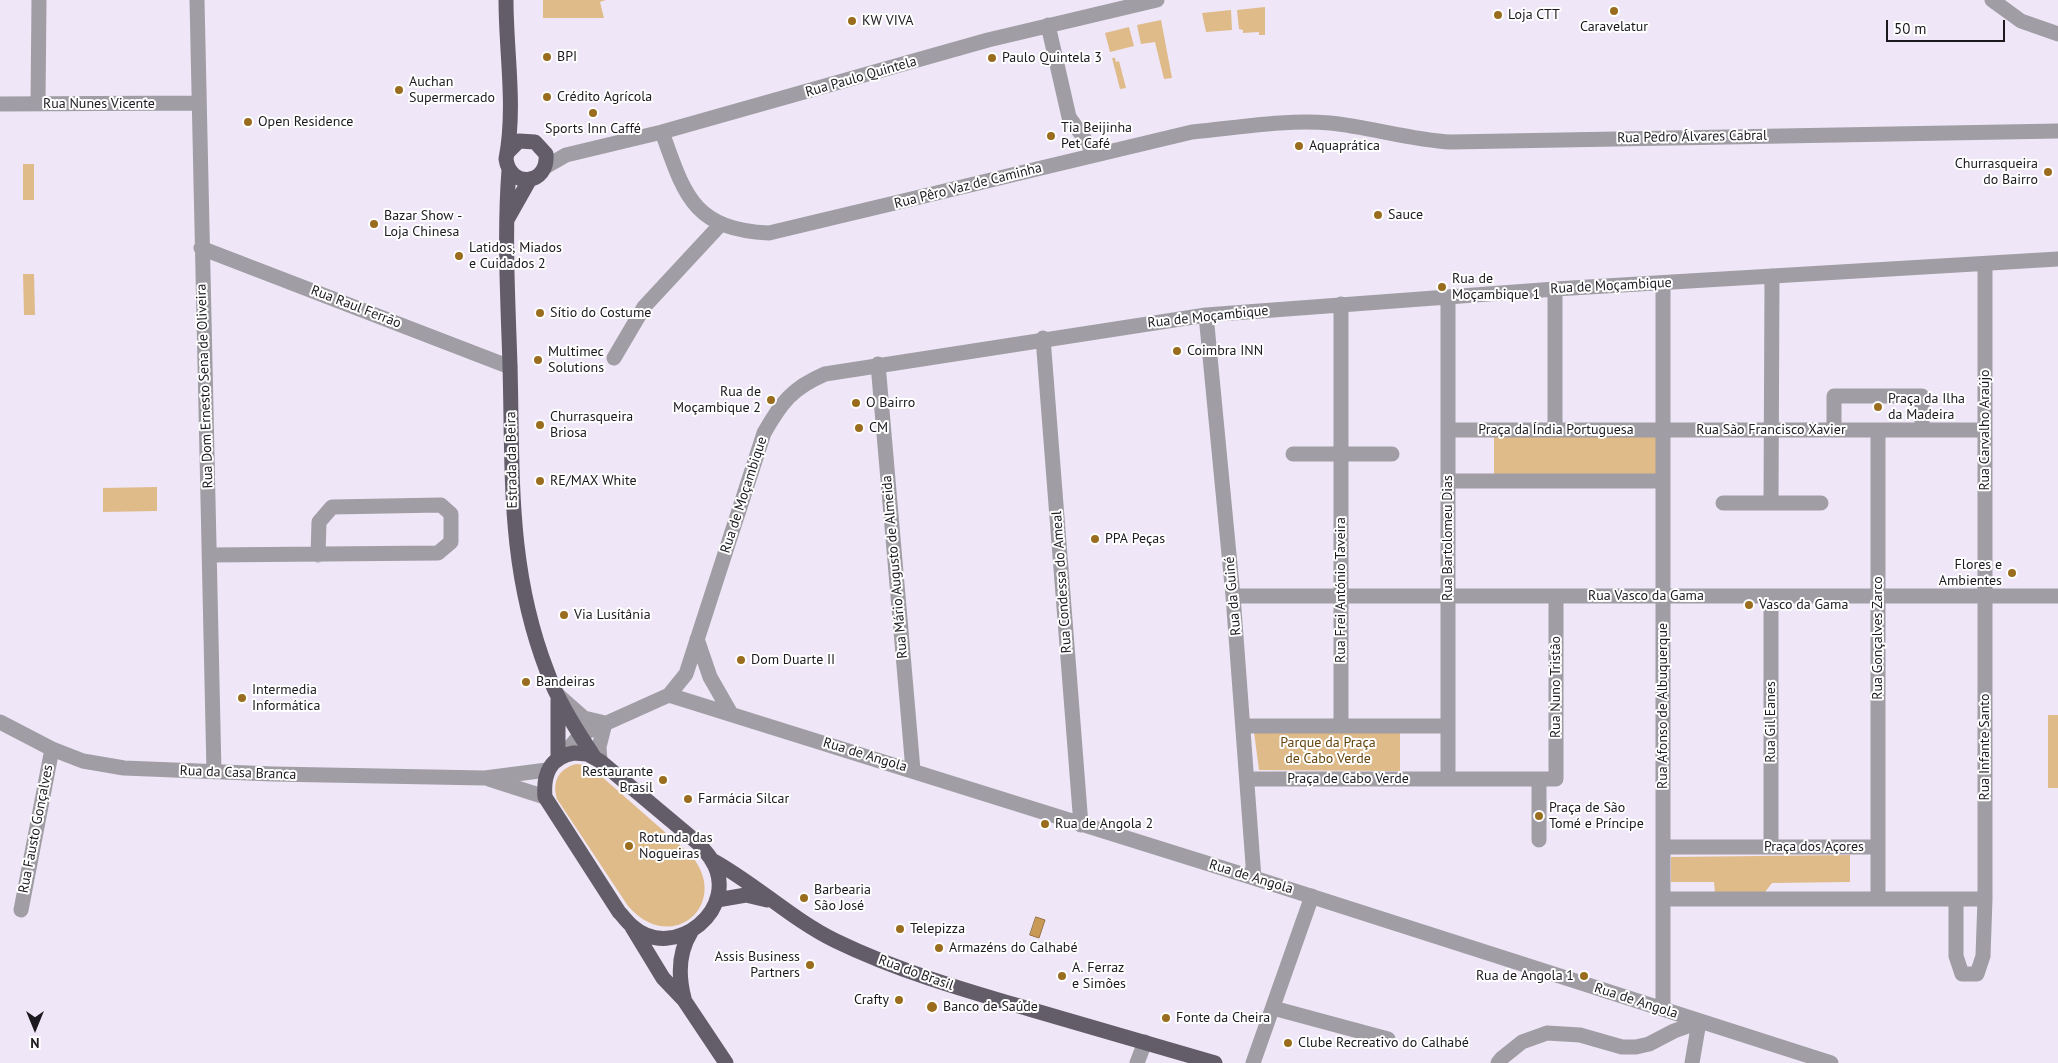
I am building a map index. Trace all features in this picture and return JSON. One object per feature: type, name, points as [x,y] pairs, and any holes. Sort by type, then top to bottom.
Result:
[{"type":"main road","name":"Estrada da Beira","points":[[506,0],[508,76],[512,110],[507,153],[509,170],[506,246],[514,530],[521,586],[536,641],[557,694],[580,735],[597,759]]},
{"type":"main road","name":"Estrada da Beira","points":[[507,220],[530,179],[541,173],[545,167],[546,154],[536,144],[512,110]]},
{"type":"main road","points":[[507,153],[514,144],[536,144]]},
{"type":"main road","points":[[509,170],[518,178],[530,179]]},
{"type":"main road","name":"Estrada da Beira","points":[[557,694],[561,756]]},
{"type":"main road","points":[[632,927],[651,937],[672,939],[691,932],[707,919],[717,900],[719,880],[712,860],[699,844],[597,759],[587,754],[561,756],[547,770],[544,783],[545,797],[619,912],[632,927],[662,978],[684,1000],[726,1063]]},
{"type":"main road","name":"Rua do Brasil","points":[[712,860],[748,882],[794,918],[835,941],[892,966],[949,986],[1215,1063]]},
{"type":"main road","name":"Rua do Brasil","points":[[717,900],[746,895],[771,901]]},
{"type":"main road","points":[[684,1000],[679,980],[683,946],[691,932]]},
{"type":"street","points":[[38,104],[39,0]]},
{"type":"street","name":"Rua Dom Ernesto Sena de Oliveira","points":[[197,0],[214,772]]},
{"type":"street","name":"Rua Paulo Quintela","points":[[545,167],[566,155],[662,132],[1048,25],[1156,0]]},
{"type":"street","points":[[1992,0],[2021,21],[2058,34]]},
{"type":"street","points":[[1048,25],[1069,117],[1096,155]]},
{"type":"street","name":"Rua Nunes Vicente","points":[[0,104],[198,103]]},
{"type":"street","name":"Rua Pêro Vaz de Caminha","points":[[662,132],[687,195],[700,210],[722,224],[742,232],[779,231],[1192,132],[1264,125],[1327,123]]},
{"type":"street","name":"Rua Pedro Álvares Cabral","points":[[1327,123],[1369,128],[1422,141],[1451,142],[2058,131]]},
{"type":"street","points":[[536,144],[566,155]]},
{"type":"street","points":[[614,358],[644,306],[722,224]]},
{"type":"street","name":"Rua Raul Ferrão","points":[[201,248],[510,367]]},
{"type":"street","name":"Rua de Moçambique","points":[[580,735],[670,695],[686,674],[764,433],[780,406],[791,394],[808,381],[825,374],[1043,338],[1206,315],[1555,289],[2058,259]]},
{"type":"street","name":"Rua Carvalho Araújo","points":[[1986,264],[1986,596]]},
{"type":"street","points":[[1771,503],[1772,276]]},
{"type":"street","name":"Rua Afonso de Albuquerque","points":[[1663,283],[1663,1009]]},
{"type":"street","points":[[1555,289],[1555,430]]},
{"type":"street","name":"Rua Bartolomeu Dias","points":[[1448,297],[1448,779]]},
{"type":"street","name":"Rua Frei António Taveira","points":[[1341,304],[1341,726]]},
{"type":"street","name":"Rua da Guiné","points":[[1206,315],[1233,596],[1254,878]]},
{"type":"street","name":"Rua Condessa do Ameal","points":[[1043,338],[1081,825]]},
{"type":"street","name":"Rua Mário Augusto de Almeida","points":[[878,364],[913,770]]},
{"type":"street","points":[[1834,430],[1834,396],[1922,396],[1922,430]]},
{"type":"street","name":"Praça da Índia Portuguesa","points":[[1448,430],[1663,430]]},
{"type":"street","name":"Rua São Francisco Xavier","points":[[1663,430],[1986,430]]},
{"type":"street","name":"Rua Gonçalves Zarco","points":[[1878,430],[1878,847]]},
{"type":"street","points":[[1293,454],[1392,454]]},
{"type":"street","points":[[1448,481],[1663,481]]},
{"type":"street","points":[[1723,503],[1821,503]]},
{"type":"street","points":[[210,555],[318,555],[438,553],[451,542],[451,514],[441,506],[332,507],[319,522],[318,555]]},
{"type":"street","name":"Rua Vasco da Gama","points":[[1233,596],[2058,596]]},
{"type":"street","name":"Rua Nuno Tristão","points":[[1556,596],[1556,779]]},
{"type":"street","name":"Rua Gil Eanes","points":[[1771,596],[1771,847]]},
{"type":"street","name":"Rua Infante Santo","points":[[1956,899],[1956,956],[1962,974],[1977,974],[1983,956],[1986,899],[1986,596]]},
{"type":"street","points":[[697,639],[710,677],[730,712]]},
{"type":"street","points":[[557,694],[584,718],[605,724],[597,759]]},
{"type":"street","name":"Rua de Angola","points":[[670,695],[730,712],[1081,825],[1312,896],[1831,1063]]},
{"type":"street","name":"Rua da Casa Branca","points":[[0,722],[52,749],[83,761],[124,768],[214,772],[485,778],[547,770]]},
{"type":"street","points":[[1244,726],[1448,726]]},
{"type":"street","points":[[561,756],[580,735]]},
{"type":"street","name":"Rua Fausto Gonçalves","points":[[21,910],[52,749]]},
{"type":"street","name":"Rua da Casa Branca","points":[[485,778],[545,797]]},
{"type":"street","name":"Praça de Cabo Verde","points":[[1247,779],[1556,779]]},
{"type":"street","points":[[1539,779],[1539,840]]},
{"type":"street","name":"Praça dos Açores","points":[[1663,847],[1878,847],[1878,899]]},
{"type":"street","points":[[1253,1063],[1312,896]]},
{"type":"street","points":[[1663,899],[1986,899]]},
{"type":"street","points":[[1272,1008],[1388,1039]]},
{"type":"street","points":[[1498,1063],[1522,1042],[1547,1033],[1580,1035],[1622,1047],[1636,1048],[1700,1022]]},
{"type":"street","points":[[1692,1063],[1700,1022]]},
{"type":"street","points":[[1137,1063],[1145,1042]]},
{"type":"green space","points":[[543,0],[606,0],[600,2],[604,18],[543,18]]},
{"type":"green space","points":[[1265,7],[1265,35],[1259,35],[1259,32],[1243,33],[1243,30],[1239,29],[1237,10]]},
{"type":"green space","points":[[1231,10],[1232,30],[1206,32],[1202,13]]},
{"type":"green space","points":[[1161,20],[1172,78],[1164,79],[1155,42],[1141,44],[1137,25]]},
{"type":"green space","points":[[1129,27],[1134,46],[1110,52],[1105,33]]},
{"type":"green space","points":[[1112,58],[1115,58],[1116,62],[1119,61],[1126,88],[1120,89]]},
{"type":"green space","points":[[23,164],[34,164],[34,200],[23,200]]},
{"type":"green space","points":[[23,274],[34,274],[35,315],[24,315]]},
{"type":"green space","points":[[1494,436],[1656,437],[1656,477],[1494,476]]},
{"type":"green space","points":[[157,487],[157,511],[103,512],[103,488]]},
{"type":"green space","points":[[2048,715],[2058,715],[2058,788],[2048,788]]},
{"type":"green space","name":"Parque da Praça de Cabo Verde","points":[[1254,732],[1400,732],[1400,771],[1259,770]]},
{"type":"green space","points":[[576,764],[585,765],[593,769],[690,854],[701,872],[705,890],[701,905],[692,918],[678,925],[662,926],[645,920],[628,906],[557,799],[555,787],[558,777],[565,769]]},
{"type":"green space","points":[[1850,855],[1850,882],[1772,883],[1765,892],[1715,892],[1714,882],[1671,882],[1671,857]]},
{"type":"shaded area","points":[[1036,917],[1045,920],[1039,938],[1030,935]]},
{"type":"place","name":"Caravelatur","points":[[1614,11]]},
{"type":"place","name":"Loja CTT","points":[[1498,15]]},
{"type":"place","name":"KW VIVA","points":[[852,21]]},
{"type":"place","name":"BPI","points":[[547,57]]},
{"type":"place","name":"Paulo Quintela 3","points":[[992,58]]},
{"type":"place","name":"Auchan Supermercado","points":[[399,90]]},
{"type":"place","name":"Crédito Agrícola","points":[[547,97]]},
{"type":"place","name":"Sports Inn Caffé","points":[[593,113]]},
{"type":"place","name":"Open Residence","points":[[248,122]]},
{"type":"place","name":"Tia Beijinha Pet Café","points":[[1051,136]]},
{"type":"place","name":"Aquaprática","points":[[1299,146]]},
{"type":"place","name":"Churrasqueira do Bairro","points":[[2048,172]]},
{"type":"place","name":"Sauce","points":[[1378,215]]},
{"type":"place","name":"Bazar Show - Loja Chinesa","points":[[374,224]]},
{"type":"place","name":"Latidos, Miados e Cuidados 2","points":[[459,256]]},
{"type":"place","name":"Rua de Moçambique 1","points":[[1442,287]]},
{"type":"place","name":"Sítio do Costume","points":[[540,313]]},
{"type":"place","name":"Coimbra INN","points":[[1177,351]]},
{"type":"place","name":"Multimec Solutions","points":[[538,360]]},
{"type":"place","name":"Rua de Moçambique 2","points":[[771,400]]},
{"type":"place","name":"O Bairro","points":[[856,403]]},
{"type":"place","name":"Praça da Ilha da Madeira","points":[[1878,407]]},
{"type":"place","name":"Churrasqueira Briosa","points":[[540,425]]},
{"type":"place","name":"CM","points":[[859,428]]},
{"type":"place","name":"RE/MAX White","points":[[540,481]]},
{"type":"place","name":"PPA Peças","points":[[1095,539]]},
{"type":"place","name":"Flores e Ambientes","points":[[2012,573]]},
{"type":"place","name":"Vasco da Gama","points":[[1749,605]]},
{"type":"place","name":"Via Lusítânia","points":[[564,615]]},
{"type":"place","name":"Dom Duarte II","points":[[741,660]]},
{"type":"place","name":"Bandeiras","points":[[526,682]]},
{"type":"place","name":"Intermedia Informática","points":[[242,698]]},
{"type":"place","name":"Restaurante Brasil","points":[[663,780]]},
{"type":"place","name":"Farmácia Silcar","points":[[688,799]]},
{"type":"place","name":"Praça de São Tomé e Príncipe","points":[[1539,816]]},
{"type":"place","name":"Rua de Angola 2","points":[[1045,824]]},
{"type":"place","name":"Rotunda das Nogueiras","points":[[629,846]]},
{"type":"place","name":"Barbearia São José","points":[[804,898]]},
{"type":"place","name":"Telepizza","points":[[900,929]]},
{"type":"place","name":"Armazéns do Calhabé","points":[[939,948]]},
{"type":"place","name":"Assis Business Partners","points":[[810,965]]},
{"type":"place","name":"A. Ferraz e Simões","points":[[1062,976]]},
{"type":"place","name":"Rua de Angola 1","points":[[1584,976]]},
{"type":"place","name":"Crafty","points":[[899,1000]]},
{"type":"place","name":"Banco de Saúde","points":[[932,1007]]},
{"type":"place","name":"Fonte da Cheira","points":[[1166,1018]]},
{"type":"place","name":"Clube Recreativo do Calhabé","points":[[1288,1043]]}]
